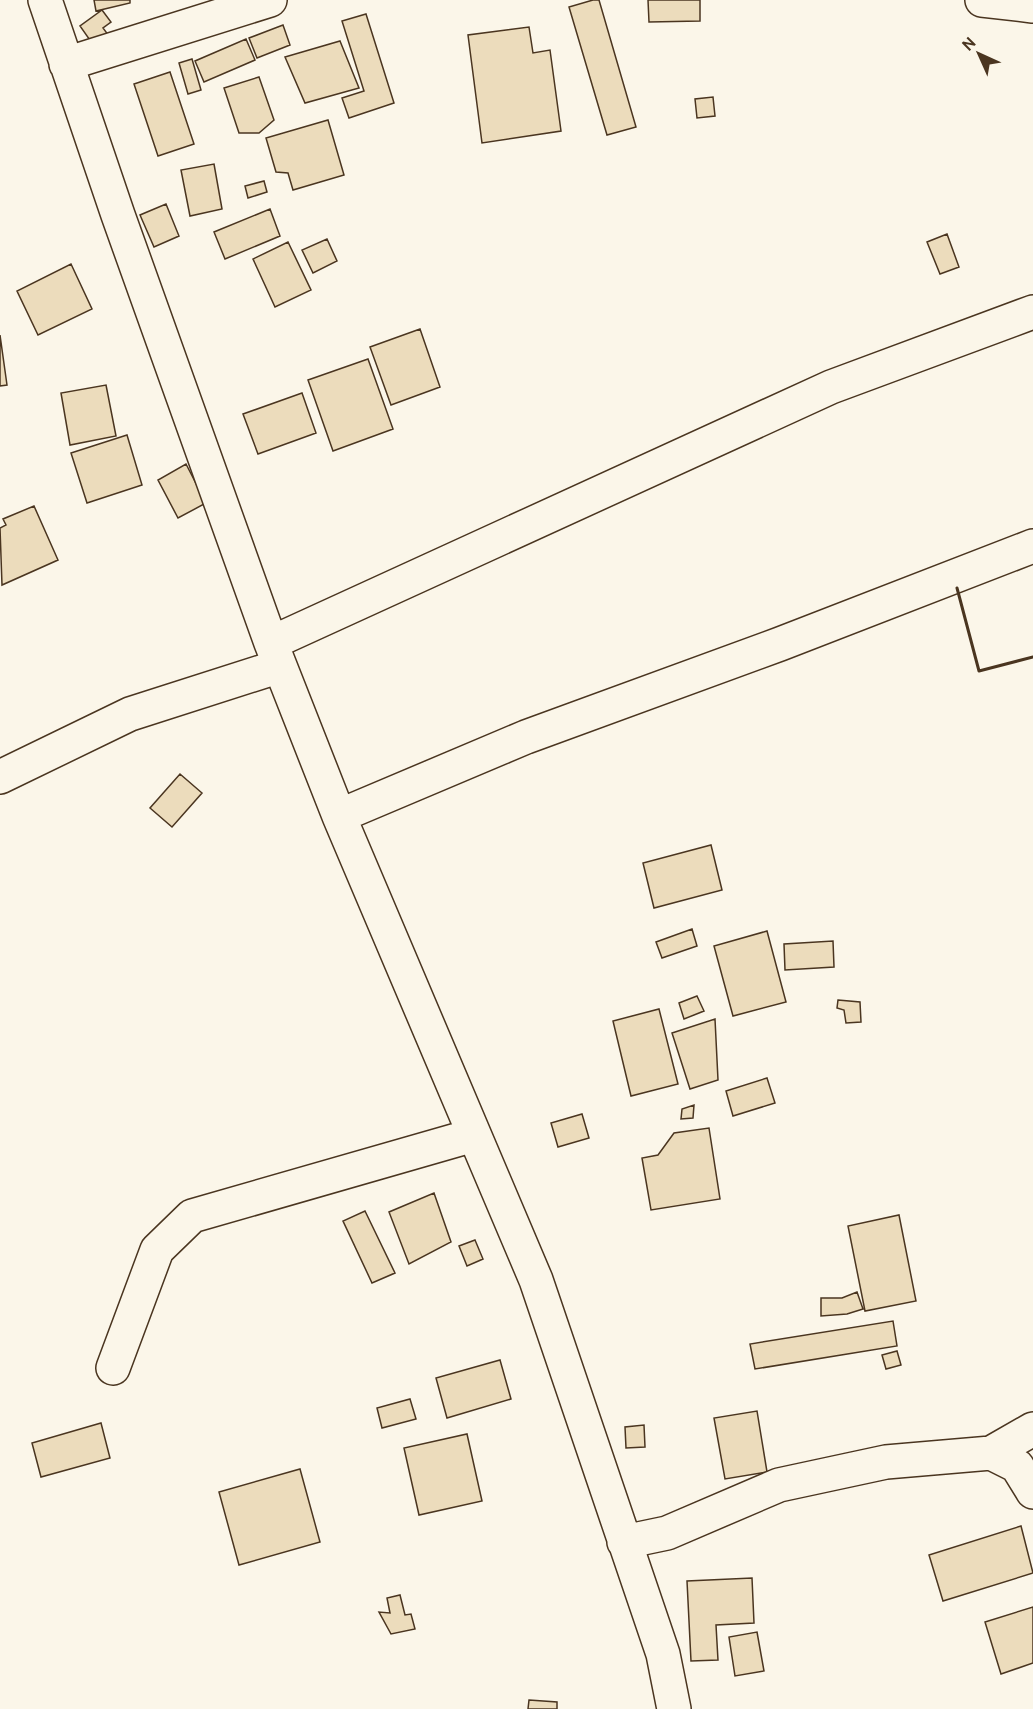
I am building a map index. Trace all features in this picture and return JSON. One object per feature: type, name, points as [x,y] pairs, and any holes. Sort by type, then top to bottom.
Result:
[{"type":"street","points":[[45,0],[276,655],[339,816],[536,1280],[663,1654],[674,1709]]},
{"type":"street","points":[[66,64],[270,0]]},
{"type":"street","points":[[982,0],[1033,6]]},
{"type":"street","points":[[0,777],[130,714],[276,655],[831,387],[1033,312]]},
{"type":"street","points":[[339,816],[526,737],[780,644],[1033,546]]},
{"type":"street","points":[[113,1368],[158,1251],[192,1216],[474,1135]]},
{"type":"street","points":[[624,1542],[667,1533],[779,1485],[886,1462],[991,1453],[1033,1429]]},
{"type":"street","points":[[991,1453],[1017,1466],[1033,1492]]},
{"type":"building","points":[[94,0],[130,0],[130,3],[96,11]]},
{"type":"building","points":[[599,0],[636,127],[607,135],[569,7]]},
{"type":"building","points":[[648,0],[700,0],[700,21],[649,22]]},
{"type":"building","points":[[102,10],[111,22],[103,28],[109,36],[94,46],[80,26]]},
{"type":"building","points":[[366,14],[394,103],[349,118],[342,98],[364,91],[342,21]]},
{"type":"building","points":[[283,25],[290,45],[257,58],[249,38]]},
{"type":"building","points":[[529,27],[533,53],[550,50],[561,131],[482,143],[468,35]]},
{"type":"building","points":[[246,39],[255,60],[204,82],[195,61]]},
{"type":"building","points":[[340,41],[359,88],[305,103],[285,57]]},
{"type":"building","points":[[192,59],[201,90],[188,94],[179,63]]},
{"type":"building","points":[[170,72],[194,144],[158,156],[134,84]]},
{"type":"building","points":[[259,77],[274,120],[259,133],[239,133],[224,88]]},
{"type":"building","points":[[713,97],[715,116],[697,118],[695,99]]},
{"type":"building","points":[[328,120],[344,175],[293,190],[288,173],[276,172],[266,138]]},
{"type":"building","points":[[214,164],[222,209],[190,216],[181,170]]},
{"type":"building","points":[[264,181],[267,192],[248,198],[245,186]]},
{"type":"building","points":[[166,204],[179,236],[154,247],[140,215]]},
{"type":"building","points":[[270,209],[280,236],[225,259],[214,232]]},
{"type":"building","points":[[947,234],[959,267],[940,274],[927,242]]},
{"type":"building","points":[[327,239],[337,261],[313,273],[302,250]]},
{"type":"building","points":[[288,242],[311,290],[275,307],[253,259]]},
{"type":"building","points":[[71,264],[92,309],[38,335],[17,291]]},
{"type":"building","points":[[420,329],[440,387],[391,405],[370,347]]},
{"type":"building","points":[[0,335],[7,385],[0,386]]},
{"type":"building","points":[[368,359],[393,429],[333,451],[308,380]]},
{"type":"building","points":[[106,385],[116,436],[70,445],[61,393]]},
{"type":"building","points":[[302,393],[316,433],[258,454],[243,414]]},
{"type":"building","points":[[127,435],[142,485],[87,503],[71,453]]},
{"type":"building","points":[[186,464],[206,503],[178,518],[158,480]]},
{"type":"building","points":[[34,506],[58,560],[2,585],[0,528],[6,525],[3,519]]},
{"type":"building","points":[[180,774],[202,793],[172,827],[150,808]]},
{"type":"building","points":[[711,845],[722,890],[654,908],[643,863]]},
{"type":"building","points":[[692,929],[697,946],[662,958],[656,942]]},
{"type":"building","points":[[767,931],[786,1002],[733,1016],[714,946]]},
{"type":"building","points":[[833,941],[834,967],[785,970],[784,944]]},
{"type":"building","points":[[697,996],[704,1011],[684,1019],[679,1003]]},
{"type":"building","points":[[838,1000],[860,1002],[861,1022],[846,1023],[844,1010],[837,1008]]},
{"type":"building","points":[[659,1009],[678,1084],[631,1096],[613,1021]]},
{"type":"building","points":[[715,1019],[718,1080],[690,1089],[672,1033]]},
{"type":"building","points":[[767,1078],[775,1103],[733,1116],[726,1091]]},
{"type":"building","points":[[694,1105],[693,1118],[681,1119],[682,1109]]},
{"type":"building","points":[[582,1114],[589,1138],[558,1147],[551,1123]]},
{"type":"building","points":[[709,1128],[720,1199],[651,1210],[642,1158],[658,1155],[674,1133]]},
{"type":"building","points":[[434,1193],[451,1242],[409,1264],[389,1212]]},
{"type":"building","points":[[365,1211],[395,1273],[372,1283],[343,1221]]},
{"type":"building","points":[[899,1215],[916,1301],[865,1311],[848,1226]]},
{"type":"building","points":[[475,1240],[483,1259],[467,1266],[459,1246]]},
{"type":"building","points":[[857,1292],[863,1309],[847,1314],[821,1316],[821,1298],[842,1298]]},
{"type":"building","points":[[893,1321],[897,1346],[755,1369],[750,1344]]},
{"type":"building","points":[[897,1351],[901,1365],[886,1369],[882,1355]]},
{"type":"building","points":[[500,1360],[511,1399],[447,1418],[436,1378]]},
{"type":"building","points":[[410,1399],[416,1419],[382,1428],[377,1408]]},
{"type":"building","points":[[757,1411],[767,1472],[725,1479],[714,1418]]},
{"type":"building","points":[[101,1423],[110,1458],[41,1477],[32,1443]]},
{"type":"building","points":[[644,1425],[645,1447],[626,1448],[625,1427]]},
{"type":"building","points":[[467,1434],[482,1501],[419,1515],[404,1448]]},
{"type":"building","points":[[300,1469],[320,1542],[239,1565],[219,1492]]},
{"type":"building","points":[[1021,1526],[1033,1573],[943,1601],[929,1555]]},
{"type":"building","points":[[752,1578],[754,1623],[716,1625],[718,1660],[691,1661],[687,1581]]},
{"type":"building","points":[[400,1595],[405,1615],[411,1614],[415,1629],[391,1634],[379,1612],[390,1613],[387,1598]]},
{"type":"building","points":[[1033,1607],[1033,1663],[1001,1674],[985,1622]]},
{"type":"building","points":[[757,1632],[764,1671],[735,1676],[729,1637]]},
{"type":"building","points":[[529,1700],[557,1702],[557,1709],[528,1709]]},
{"type":"wall","points":[[957,588],[979,671],[1033,657]]}]
